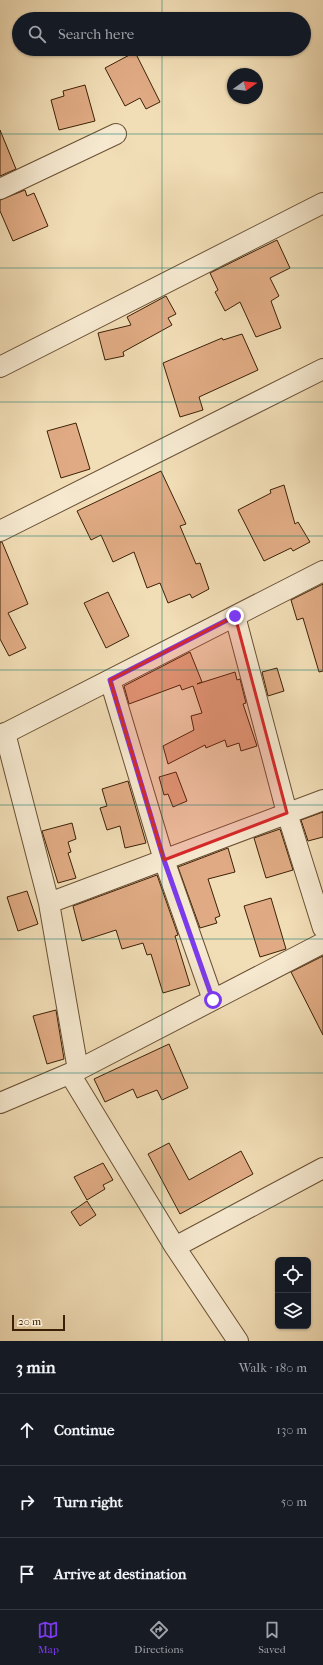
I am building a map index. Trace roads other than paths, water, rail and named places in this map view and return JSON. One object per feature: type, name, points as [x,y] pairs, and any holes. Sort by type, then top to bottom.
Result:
[{"type":"street","points":[[0,189],[116,134]]},
{"type":"street","points":[[0,367],[323,203]]},
{"type":"street","points":[[0,531],[323,369]]},
{"type":"street","points":[[238,1341],[175,1247],[74,1072],[49,903],[3,735],[323,571]]},
{"type":"street","points":[[235,616],[287,813],[323,928]]},
{"type":"street","points":[[110,680],[164,860],[213,1000]]},
{"type":"street","points":[[49,903],[323,800]]},
{"type":"street","points":[[0,1103],[74,1072],[323,943]]},
{"type":"street","points":[[175,1247],[323,1168]]}]
